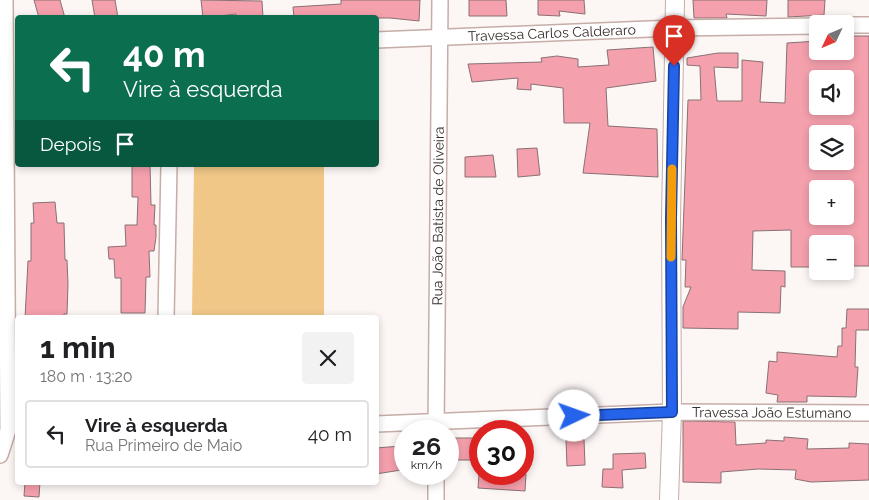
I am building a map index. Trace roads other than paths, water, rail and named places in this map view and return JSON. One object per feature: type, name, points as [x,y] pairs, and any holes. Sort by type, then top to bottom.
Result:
[{"type":"street","points":[[0,455],[9,429],[8,49],[5,0]]},
{"type":"street","name":"Rua João Batista de Oliveira","points":[[436,420],[440,0]]},
{"type":"street","points":[[670,500],[674,0]]},
{"type":"street","points":[[854,25],[869,25]]},
{"type":"street","name":"Travessa Carlos Calderaro","points":[[379,40],[674,28],[809,26]]},
{"type":"street","points":[[166,315],[170,167]]},
{"type":"street","name":"Travessa João Estumano","points":[[459,426],[672,412],[869,412]]},
{"type":"street","name":"Travessa João Estumano","points":[[379,424],[394,425]]},
{"type":"street","points":[[436,485],[436,500]]}]
